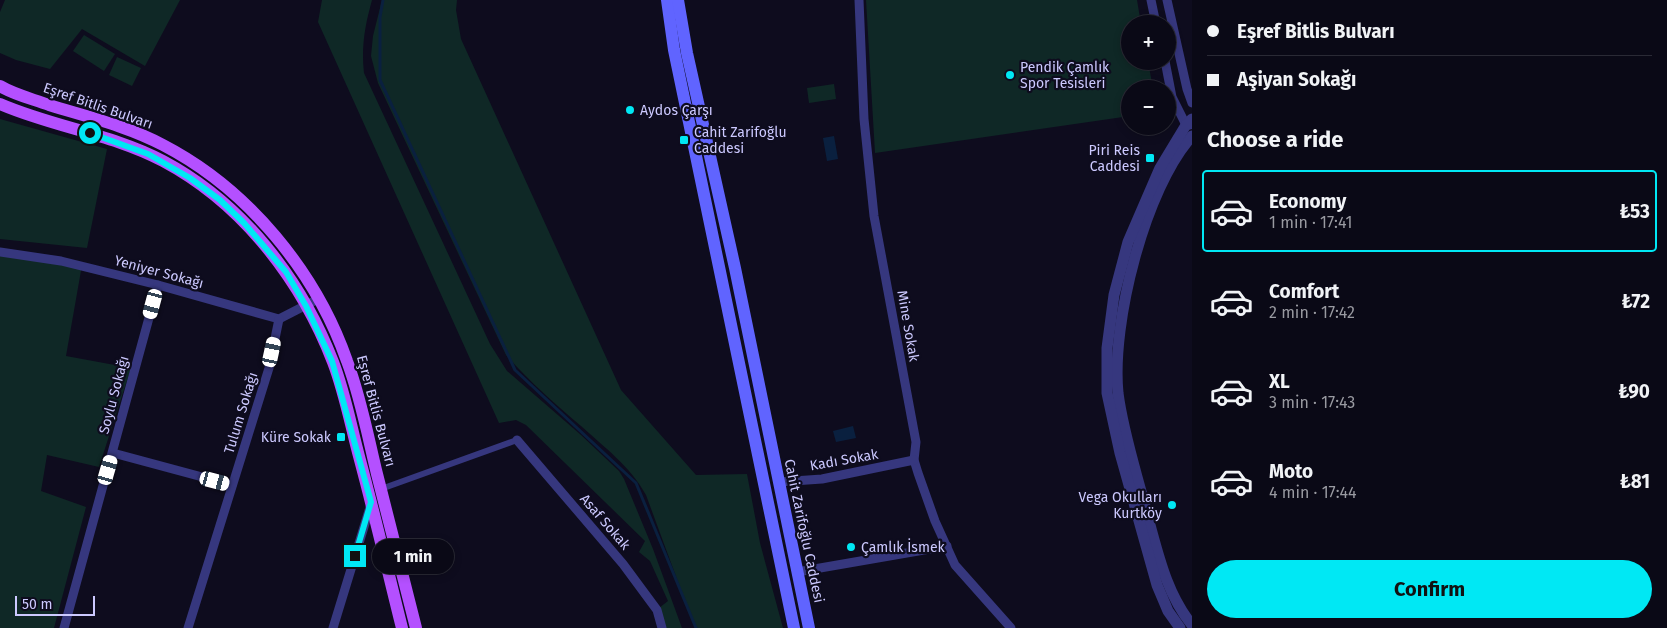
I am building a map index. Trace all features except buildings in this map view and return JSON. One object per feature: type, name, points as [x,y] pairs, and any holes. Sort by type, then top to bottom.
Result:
[{"type":"main road","name":"Cahit Zarifoğlu Caddesi","points":[[667,0],[674,50],[794,628]]},
{"type":"main road","name":"Cahit Zarifoğlu Caddesi","points":[[678,0],[687,53],[735,268],[809,628]]},
{"type":"main road","name":"Eşref Bitlis Bulvarı","points":[[0,86],[27,98],[123,128],[163,145],[188,160],[224,187],[261,221],[300,269],[339,340],[352,376],[416,628]]},
{"type":"main road","name":"Eşref Bitlis Bulvarı","points":[[0,104],[148,154],[190,178],[220,200],[268,249],[286,272],[319,331],[338,377],[402,628]]},
{"type":"street","name":"Mine Sokak","points":[[859,0],[864,119],[874,216],[916,442],[914,460],[936,521],[955,565],[1012,628]]},
{"type":"street","points":[[1151,0],[1154,15]]},
{"type":"street","points":[[1167,0],[1187,89],[1192,102]]},
{"type":"street","points":[[1167,70],[1172,97],[1190,123],[1160,168],[1128,242],[1114,295],[1108,348],[1107,393],[1120,453],[1156,585],[1168,611],[1180,628]]},
{"type":"street","points":[[1192,136],[1168,169],[1138,244],[1126,298],[1118,358],[1118,392],[1159,557],[1173,596],[1192,625]]},
{"type":"street","name":"Yeniyer Sokağı","points":[[0,252],[61,261],[279,319]]},
{"type":"street","name":"Soylu Sokağı","points":[[64,628],[158,286]]},
{"type":"street","points":[[279,319],[318,299]]},
{"type":"street","name":"Tulum Sokağı","points":[[188,628],[269,368],[279,319]]},
{"type":"street","points":[[381,490],[517,440]]},
{"type":"street","name":"Asaf Sokak","points":[[517,440],[623,564],[657,610],[662,628]]},
{"type":"street","points":[[113,453],[232,485]]},
{"type":"street","name":"Kadı Sokak","points":[[779,482],[822,479],[914,460]]},
{"type":"street","points":[[765,484],[779,482]]},
{"type":"street","points":[[333,628],[371,502]]},
{"type":"street","points":[[783,575],[947,546]]},
{"type":"green space","points":[[5,0],[180,0],[145,66],[82,29],[50,69],[16,60],[0,53],[0,12]]},
{"type":"green space","points":[[322,0],[372,0],[364,36],[364,73],[490,344],[507,371],[581,435],[619,471],[653,549],[682,628],[665,628],[659,608],[668,601],[650,561],[639,552],[645,541],[526,425],[516,420],[499,423],[318,22]]},
{"type":"green space","points":[[382,0],[457,0],[456,10],[461,39],[621,390],[696,475],[747,474],[760,543],[783,628],[695,628],[646,495],[640,485],[616,458],[542,392],[506,355],[378,83],[371,56],[373,36]]},
{"type":"green space","name":"Pendik Çamlık Spor Tesisleri","points":[[866,0],[1137,0],[1140,15],[1121,15],[1121,70],[1150,70],[1151,80],[1121,80],[1121,117],[875,153]]},
{"type":"green space","points":[[84,35],[115,54],[104,71],[73,51]]},
{"type":"green space","points":[[117,57],[141,68],[132,86],[109,75]]},
{"type":"green space","points":[[834,84],[836,99],[809,103],[807,88]]},
{"type":"green space","points":[[0,119],[107,149],[87,248],[0,239]]},
{"type":"green space","points":[[0,254],[82,265],[66,356],[131,368],[99,467],[47,455],[41,491],[86,507],[54,628],[0,628]]},
{"type":"water","points":[[834,136],[838,159],[827,161],[823,138]]},
{"type":"water","points":[[853,426],[856,438],[836,442],[833,431]]},
{"type":"waterway","points":[[383,0],[380,17],[380,80],[515,370],[636,483],[696,628]]},
{"type":"place","name":"Pendik Çamlık Spor Tesisleri","points":[[1010,75]]},
{"type":"place","name":"Aydos Çarşı","points":[[630,110]]},
{"type":"place","name":"Cahit Zarifoğlu Caddesi","points":[[684,140]]},
{"type":"place","name":"Piri Reis Caddesi","points":[[1150,158]]},
{"type":"place","name":"Küre Sokak","points":[[341,437]]},
{"type":"place","name":"Vega Okulları Kurtköy","points":[[1172,505]]},
{"type":"place","name":"Çamlık İsmek","points":[[851,547]]},
{"type":"route","points":[[90,133],[148,154],[190,178],[220,200],[244,223],[286,272],[319,331],[338,377],[371,502],[355,556]]}]
